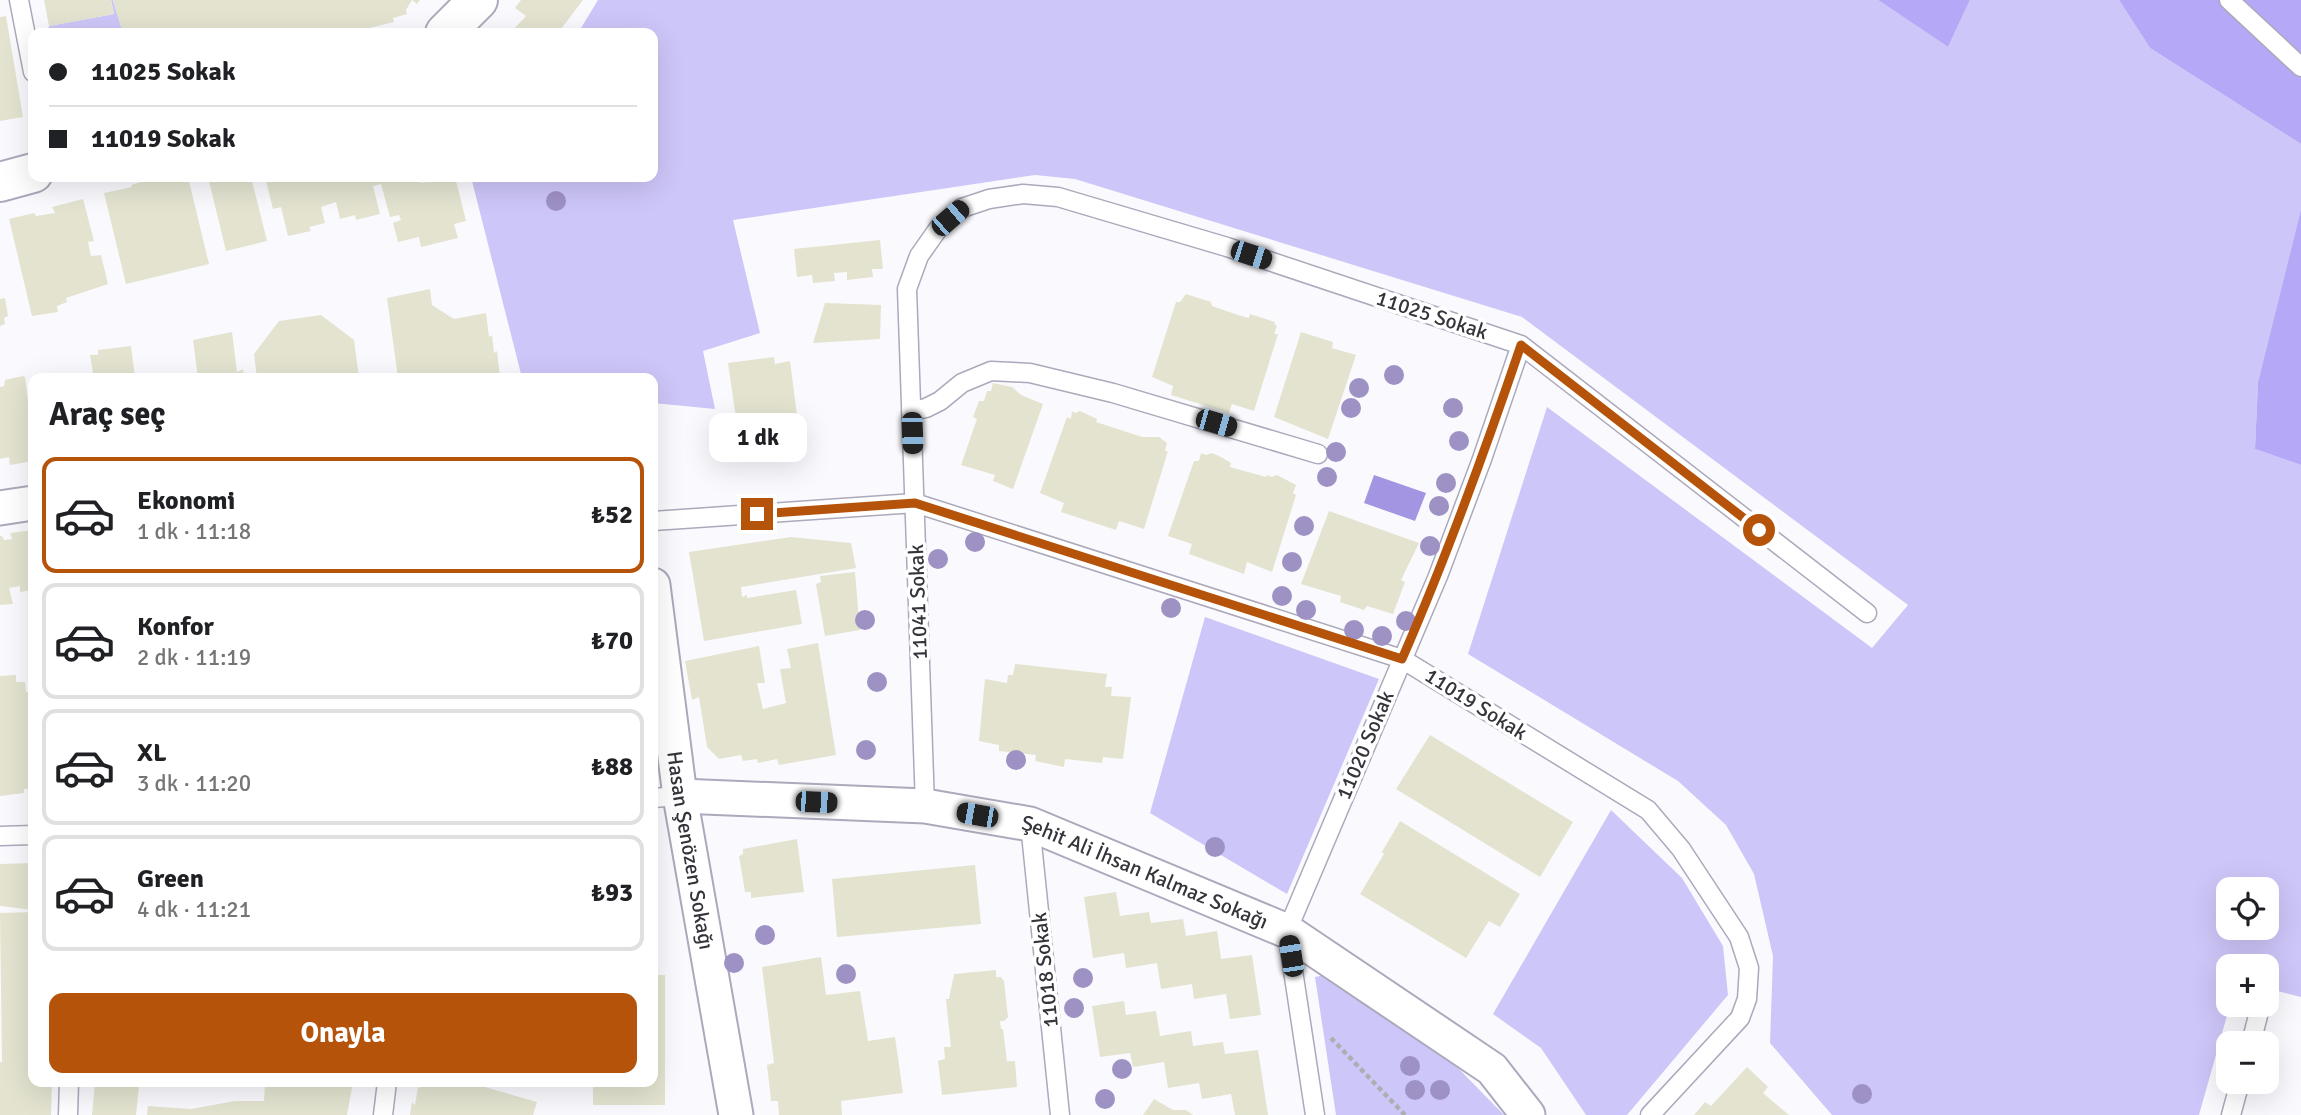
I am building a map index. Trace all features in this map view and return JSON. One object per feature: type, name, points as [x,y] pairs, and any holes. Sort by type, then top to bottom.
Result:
[{"type":"street","points":[[450,28],[478,0]]},
{"type":"street","points":[[0,182],[28,174]]},
{"type":"street","points":[[0,508],[28,504]]},
{"type":"street","name":"Hasan Şenözen Sokağı","points":[[658,667],[666,797],[736,1115]]},
{"type":"street","name":"Şehit Ali İhsan Kalmaz Sokağı","points":[[666,797],[925,806],[1030,824],[1287,931],[1492,1069],[1528,1115]]},
{"type":"lane","points":[[19,0],[28,46]]},
{"type":"lane","points":[[2229,0],[2301,67]]},
{"type":"lane","name":"11025 Sokak","points":[[962,208],[989,199],[1023,194],[1058,197],[1227,247],[1521,345],[1867,613]]},
{"type":"lane","name":"11041 Sokak","points":[[925,806],[907,289],[919,256],[938,229],[962,208]]},
{"type":"lane","name":"11020 Sokak","points":[[1287,931],[1453,537],[1521,345]]},
{"type":"lane","points":[[911,411],[940,401],[961,383],[991,371],[1030,373],[1113,393],[1318,454]]},
{"type":"lane","name":"11019 Sokak","points":[[658,521],[915,503],[1402,659],[1648,810],[1681,849],[1739,937],[1749,968],[1747,999],[1740,1018],[1650,1115]]},
{"type":"lane","name":"11018 Sokak","points":[[1030,824],[1060,1115]]},
{"type":"lane","points":[[0,836],[28,835]]},
{"type":"lane","points":[[1287,931],[1315,1115]]},
{"type":"lane","points":[[68,1115],[69,1087]]},
{"type":"lane","points":[[383,1115],[386,1087]]},
{"type":"lane","points":[[2231,1115],[2237,1094]]},
{"type":"path","points":[[1298,1004],[1405,1115]]},
{"type":"shaded area","points":[[111,0],[121,28],[48,28],[49,26],[114,14]]},
{"type":"shaded area","points":[[598,0],[1878,0],[1948,47],[1970,0],[2119,0],[2150,48],[2301,144],[2301,209],[2258,382],[2255,449],[2301,465],[2301,997],[2279,991],[2279,954],[2216,954],[2216,1017],[2227,1017],[2223,1031],[2216,1031],[2216,1055],[2199,1115],[1832,1115],[1770,1043],[1773,956],[1754,874],[1726,825],[1678,781],[1468,654],[1547,407],[1872,648],[1908,605],[1522,317],[1075,179],[1035,175],[733,220],[760,333],[703,351],[715,409],[658,403],[658,373],[521,373],[472,182],[658,182],[658,28],[581,28]]},
{"type":"shaded area","points":[[1878,0],[1970,0],[1948,47]]},
{"type":"shaded area","points":[[2119,0],[2301,0],[2301,144],[2150,48]]},
{"type":"shaded area","points":[[2301,209],[2301,465],[2255,449],[2258,382]]},
{"type":"shaded area","points":[[1374,475],[1426,493],[1415,521],[1364,503]]},
{"type":"shaded area","points":[[1205,617],[1379,679],[1287,894],[1150,813]]},
{"type":"shaded area","points":[[1611,810],[1682,878],[1723,946],[1728,995],[1627,1115],[1586,1115],[1541,1048],[1493,1014]]},
{"type":"shaded area","points":[[1325,975],[1351,989],[1459,1069],[1504,1115],[1336,1115],[1315,977]]},
{"type":"building","points":[[44,0],[111,0],[114,14],[49,26]]},
{"type":"building","points":[[113,0],[412,0],[406,10],[407,14],[393,18],[394,22],[369,28],[121,28]]},
{"type":"building","points":[[521,0],[583,0],[562,28],[515,28],[526,16],[515,8]]},
{"type":"building","points":[[6,16],[23,117],[0,121],[0,17]]},
{"type":"building","points":[[142,182],[189,182],[209,264],[126,284],[104,193],[132,187],[131,185]]},
{"type":"building","points":[[209,182],[252,182],[267,241],[226,251]]},
{"type":"building","points":[[266,182],[456,182],[466,221],[454,224],[458,238],[421,247],[419,237],[398,242],[393,223],[401,220],[399,215],[390,217],[381,184],[373,186],[380,214],[356,220],[355,215],[340,219],[336,202],[321,207],[325,223],[309,227],[311,231],[288,236],[281,207],[273,209]]},
{"type":"building","points":[[83,199],[94,241],[88,242],[91,256],[101,255],[108,284],[66,298],[67,302],[57,306],[58,312],[32,316],[9,219],[34,213],[36,216],[55,213],[52,207]]},
{"type":"building","points":[[880,240],[883,269],[872,269],[873,277],[847,280],[847,272],[834,273],[835,281],[813,283],[812,275],[797,277],[794,249]]},
{"type":"building","points":[[430,289],[432,305],[454,319],[486,313],[489,337],[492,335],[494,353],[497,351],[499,373],[397,373],[387,298]]},
{"type":"building","points":[[1186,294],[1238,315],[1249,318],[1250,314],[1275,322],[1277,326],[1274,334],[1278,334],[1254,411],[1232,404],[1229,413],[1171,395],[1173,386],[1152,377],[1176,302],[1180,302]]},
{"type":"building","points":[[5,298],[8,316],[4,318],[5,324],[0,326],[0,299]]},
{"type":"building","points":[[825,303],[881,305],[880,339],[813,343]]},
{"type":"building","points":[[321,315],[354,340],[358,373],[256,373],[254,354],[279,321]]},
{"type":"building","points":[[232,332],[237,372],[243,369],[243,373],[197,373],[193,340]]},
{"type":"building","points":[[1301,332],[1333,342],[1332,348],[1356,355],[1328,439],[1274,417]]},
{"type":"building","points":[[131,346],[134,373],[93,373],[90,355],[98,355],[98,350]]},
{"type":"building","points":[[774,357],[775,364],[790,361],[800,438],[740,446],[728,363]]},
{"type":"building","points":[[25,377],[28,401],[28,462],[10,465],[9,457],[0,459],[0,387],[4,386],[5,380]]},
{"type":"building","points":[[993,383],[1012,387],[1021,395],[1043,404],[1013,489],[993,481],[995,475],[961,465],[977,419],[973,417],[979,401],[984,401]]},
{"type":"building","points":[[1072,411],[1080,411],[1097,419],[1096,422],[1142,437],[1159,437],[1167,443],[1165,451],[1168,451],[1144,529],[1119,521],[1116,530],[1061,512],[1064,503],[1040,493],[1067,417],[1071,419]]},
{"type":"building","points":[[1201,453],[1212,453],[1221,457],[1231,463],[1230,467],[1266,477],[1277,475],[1296,485],[1293,493],[1296,495],[1272,572],[1247,562],[1244,574],[1189,554],[1192,544],[1168,536],[1194,461],[1199,461]]},
{"type":"building","points":[[1329,511],[1419,543],[1401,580],[1405,582],[1393,614],[1367,606],[1364,610],[1340,602],[1341,596],[1301,584]]},
{"type":"building","points":[[28,531],[28,591],[20,592],[20,586],[9,588],[13,604],[0,605],[0,536],[4,540],[12,539],[10,533]]},
{"type":"building","points":[[791,537],[851,543],[856,568],[741,587],[742,597],[747,595],[747,598],[796,590],[802,624],[704,641],[689,552]]},
{"type":"building","points":[[855,572],[860,630],[825,636],[816,584],[821,582],[820,576]]},
{"type":"building","points":[[818,643],[836,755],[779,765],[777,759],[758,763],[757,759],[743,761],[741,755],[719,759],[707,747],[699,697],[692,700],[685,661],[759,646],[765,683],[757,683],[763,709],[786,703],[780,669],[791,668],[787,649]]},
{"type":"building","points":[[1015,664],[1107,674],[1105,687],[1112,687],[1111,696],[1131,697],[1123,759],[1103,757],[1102,763],[1065,759],[1064,767],[1035,761],[1036,755],[999,751],[999,745],[979,741],[985,679],[1007,683],[1008,675],[1013,675]]},
{"type":"building","points":[[16,675],[16,682],[25,682],[28,692],[28,789],[24,789],[24,793],[0,796],[0,676]]},
{"type":"building","points":[[1430,735],[1573,822],[1540,877],[1396,789]]},
{"type":"building","points":[[1400,821],[1520,894],[1500,927],[1489,921],[1466,958],[1360,894]]},
{"type":"building","points":[[797,839],[804,892],[751,898],[751,892],[745,892],[739,856],[743,854],[743,849]]},
{"type":"building","points":[[28,863],[28,909],[0,906],[0,864]]},
{"type":"building","points":[[975,865],[981,924],[837,937],[832,879]]},
{"type":"building","points":[[1116,892],[1120,916],[1149,912],[1151,923],[1183,919],[1186,936],[1217,931],[1221,959],[1252,955],[1261,1015],[1230,1019],[1226,994],[1194,999],[1192,984],[1161,989],[1157,963],[1126,968],[1124,953],[1093,958],[1084,897]]},
{"type":"building","points":[[28,912],[28,1087],[52,1087],[51,1115],[0,1115],[0,913]]},
{"type":"building","points":[[821,957],[826,995],[860,991],[868,1041],[895,1037],[903,1093],[841,1101],[842,1115],[779,1115],[778,1101],[771,1101],[767,1065],[774,1063],[762,967]]},
{"type":"building","points":[[996,970],[996,977],[1001,977],[1004,981],[1008,1017],[1000,1021],[1007,1061],[1015,1061],[1017,1087],[942,1095],[938,1061],[945,1059],[944,1047],[951,1047],[946,999],[949,999],[954,974]]},
{"type":"building","points":[[658,975],[665,975],[665,1105],[593,1105],[593,1087],[658,1087]]},
{"type":"building","points":[[1124,1001],[1126,1015],[1156,1011],[1160,1036],[1191,1031],[1193,1046],[1223,1042],[1225,1054],[1258,1050],[1268,1115],[1235,1115],[1231,1094],[1202,1099],[1199,1083],[1168,1088],[1164,1062],[1133,1067],[1130,1053],[1100,1057],[1092,1006]]},
{"type":"building","points":[[1747,1067],[1768,1087],[1763,1093],[1789,1115],[1694,1115],[1705,1102],[1711,1106]]},
{"type":"building","points":[[95,1087],[139,1087],[136,1115],[92,1115]]},
{"type":"building","points":[[265,1087],[352,1087],[347,1115],[147,1115],[148,1106],[191,1109],[235,1101],[264,1101]]},
{"type":"building","points":[[418,1087],[485,1087],[537,1102],[533,1115],[410,1115],[412,1102],[415,1105]]},
{"type":"building","points":[[1154,1099],[1173,1110],[1186,1110],[1193,1115],[1143,1115]]},
{"type":"route","points":[[757,514],[915,503],[1402,659],[1447,553],[1521,345],[1759,530]]}]
